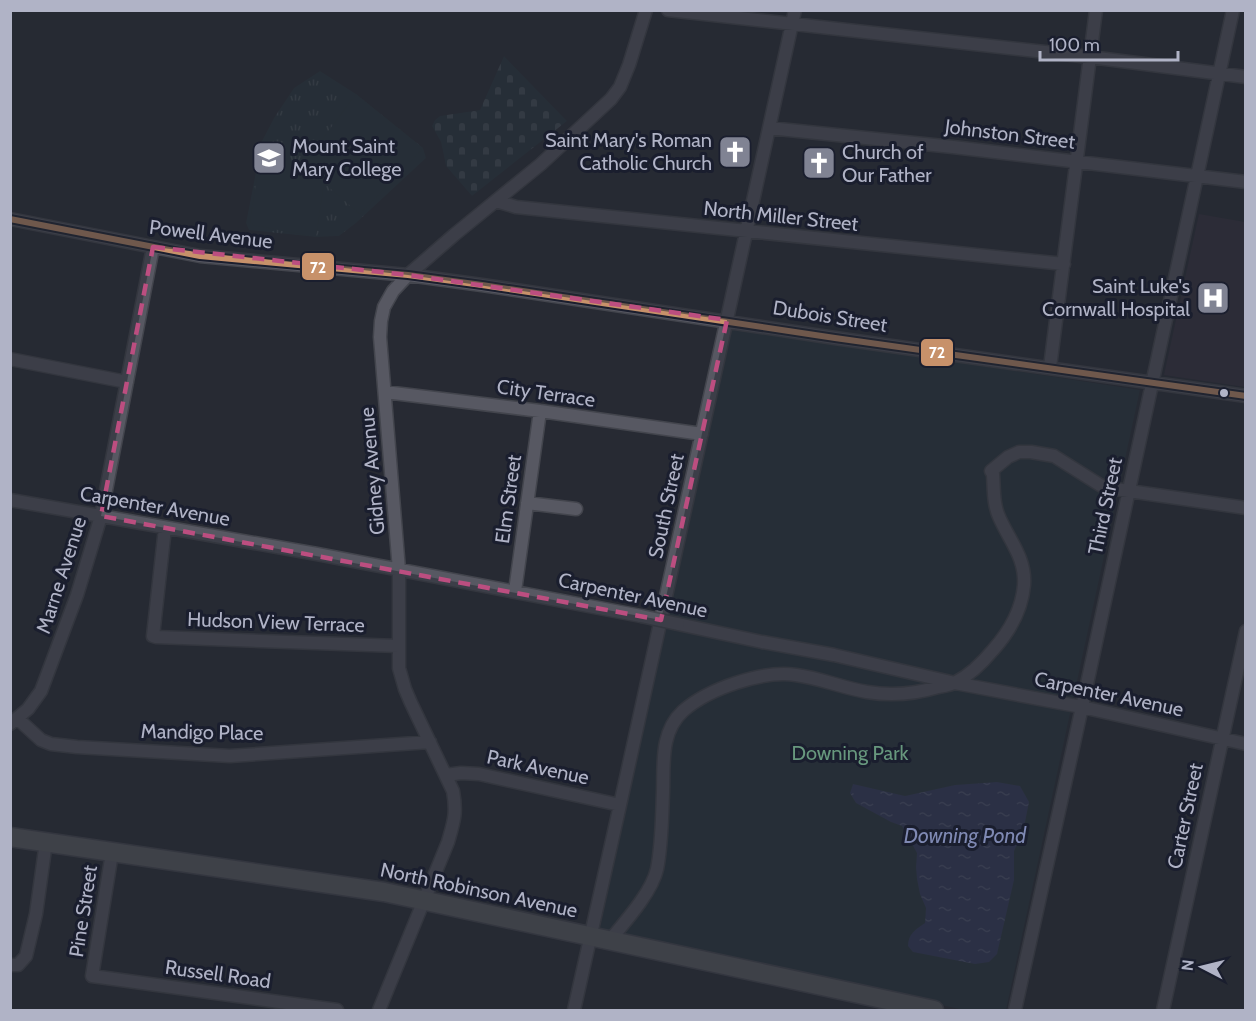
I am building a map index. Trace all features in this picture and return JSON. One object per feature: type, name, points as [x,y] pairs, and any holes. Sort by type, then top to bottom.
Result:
[{"type":"highway","name":"North Robinson Avenue","points":[[10,837],[384,892],[934,1011]]},
{"type":"street","name":"Gidney Avenue","points":[[379,1011],[448,842],[456,807],[453,792],[405,689],[399,668],[399,570],[380,337],[384,308],[393,291],[408,275],[541,164],[611,99],[620,87],[629,65],[646,10]]},
{"type":"street","points":[[668,10],[1090,57],[1245,77]]},
{"type":"street","name":"South Street","points":[[574,1011],[795,10]]},
{"type":"street","points":[[1050,368],[1096,10]]},
{"type":"street","name":"Third Street","points":[[1015,1011],[1221,74],[1233,10]]},
{"type":"street","name":"Johnston Street","points":[[769,128],[953,147],[1245,182]]},
{"type":"street","name":"North Miller Street","points":[[496,201],[516,207],[1064,264]]},
{"type":"street","name":"Powell Avenue","points":[[10,219],[201,256],[408,275]]},
{"type":"street","name":"Marne Avenue","points":[[14,722],[28,709],[41,691],[76,595],[101,516],[153,247]]},
{"type":"street","name":"Dubois Street","points":[[408,275],[1245,396]]},
{"type":"street","points":[[10,359],[127,382]]},
{"type":"street","name":"City Terrace","points":[[385,392],[702,434]]},
{"type":"street","name":"Elm Street","points":[[515,591],[540,411]]},
{"type":"street","points":[[610,940],[643,898],[657,870],[665,744],[670,727],[680,713],[694,702],[735,683],[772,674],[795,674],[884,694],[923,691],[955,683],[984,661],[1003,638],[1019,607],[1024,587],[1024,571],[1020,557],[999,517],[994,500],[991,471],[1008,457],[1020,452],[1054,456],[1108,488],[1245,508]]},
{"type":"street","name":"Carpenter Avenue","points":[[10,500],[515,591],[955,683],[1082,707],[1245,744]]},
{"type":"street","points":[[527,502],[576,509]]},
{"type":"street","name":"Hudson View Terrace","points":[[165,528],[152,634],[156,638],[398,646]]},
{"type":"street","name":"Carter Street","points":[[1163,1011],[1245,630]]},
{"type":"street","name":"Mandigo Place","points":[[14,722],[51,744],[230,756],[430,741]]},
{"type":"street","name":"Park Avenue","points":[[446,775],[479,774],[621,805]]},
{"type":"street","points":[[10,965],[18,965],[26,956],[36,914],[46,842]]},
{"type":"street","name":"Pine Street","points":[[93,976],[112,852]]},
{"type":"street","name":"Russell Road","points":[[93,976],[338,1011]]},
{"type":"highlighted area","points":[[153,247],[408,275],[727,320],[661,620],[101,516]]},
{"type":"shaded area","name":"Saint Luke's Cornwall Hospital","points":[[1199,214],[1245,222],[1245,387],[1164,375]]},
{"type":"green space","points":[[504,56],[567,121],[472,196],[446,166],[441,142],[432,126],[440,116],[480,110]]},
{"type":"green space","points":[[320,71],[356,94],[423,148],[426,158],[339,236],[316,237],[249,230],[246,223],[262,141],[294,88]]},
{"type":"green space","points":[[356,94],[423,148],[360,214],[324,183],[316,237],[253,225],[250,221],[260,159],[306,167],[304,164]]},
{"type":"green space","name":"Downing Park","points":[[733,328],[1140,390],[1006,1010],[964,1010],[603,932],[600,928]]},
{"type":"water","name":"Downing Pond","points":[[997,782],[1020,786],[1029,802],[1023,832],[1014,851],[1014,880],[997,954],[989,962],[975,964],[913,952],[908,946],[909,938],[925,923],[926,908],[917,879],[917,853],[902,826],[856,803],[850,793],[853,784],[905,796],[955,785]]},
{"type":"transit line","name":"72","points":[[10,219],[200,256],[408,275],[1246,396]]},
{"type":"place","name":"Saint Mary's Roman Catholic Church","points":[[735,152]]},
{"type":"place","name":"Mount Saint Mary College","points":[[269,158]]},
{"type":"place","name":"Church of Our Father","points":[[819,163]]},
{"type":"place","name":"Saint Luke's Cornwall Hospital","points":[[1213,298]]}]
